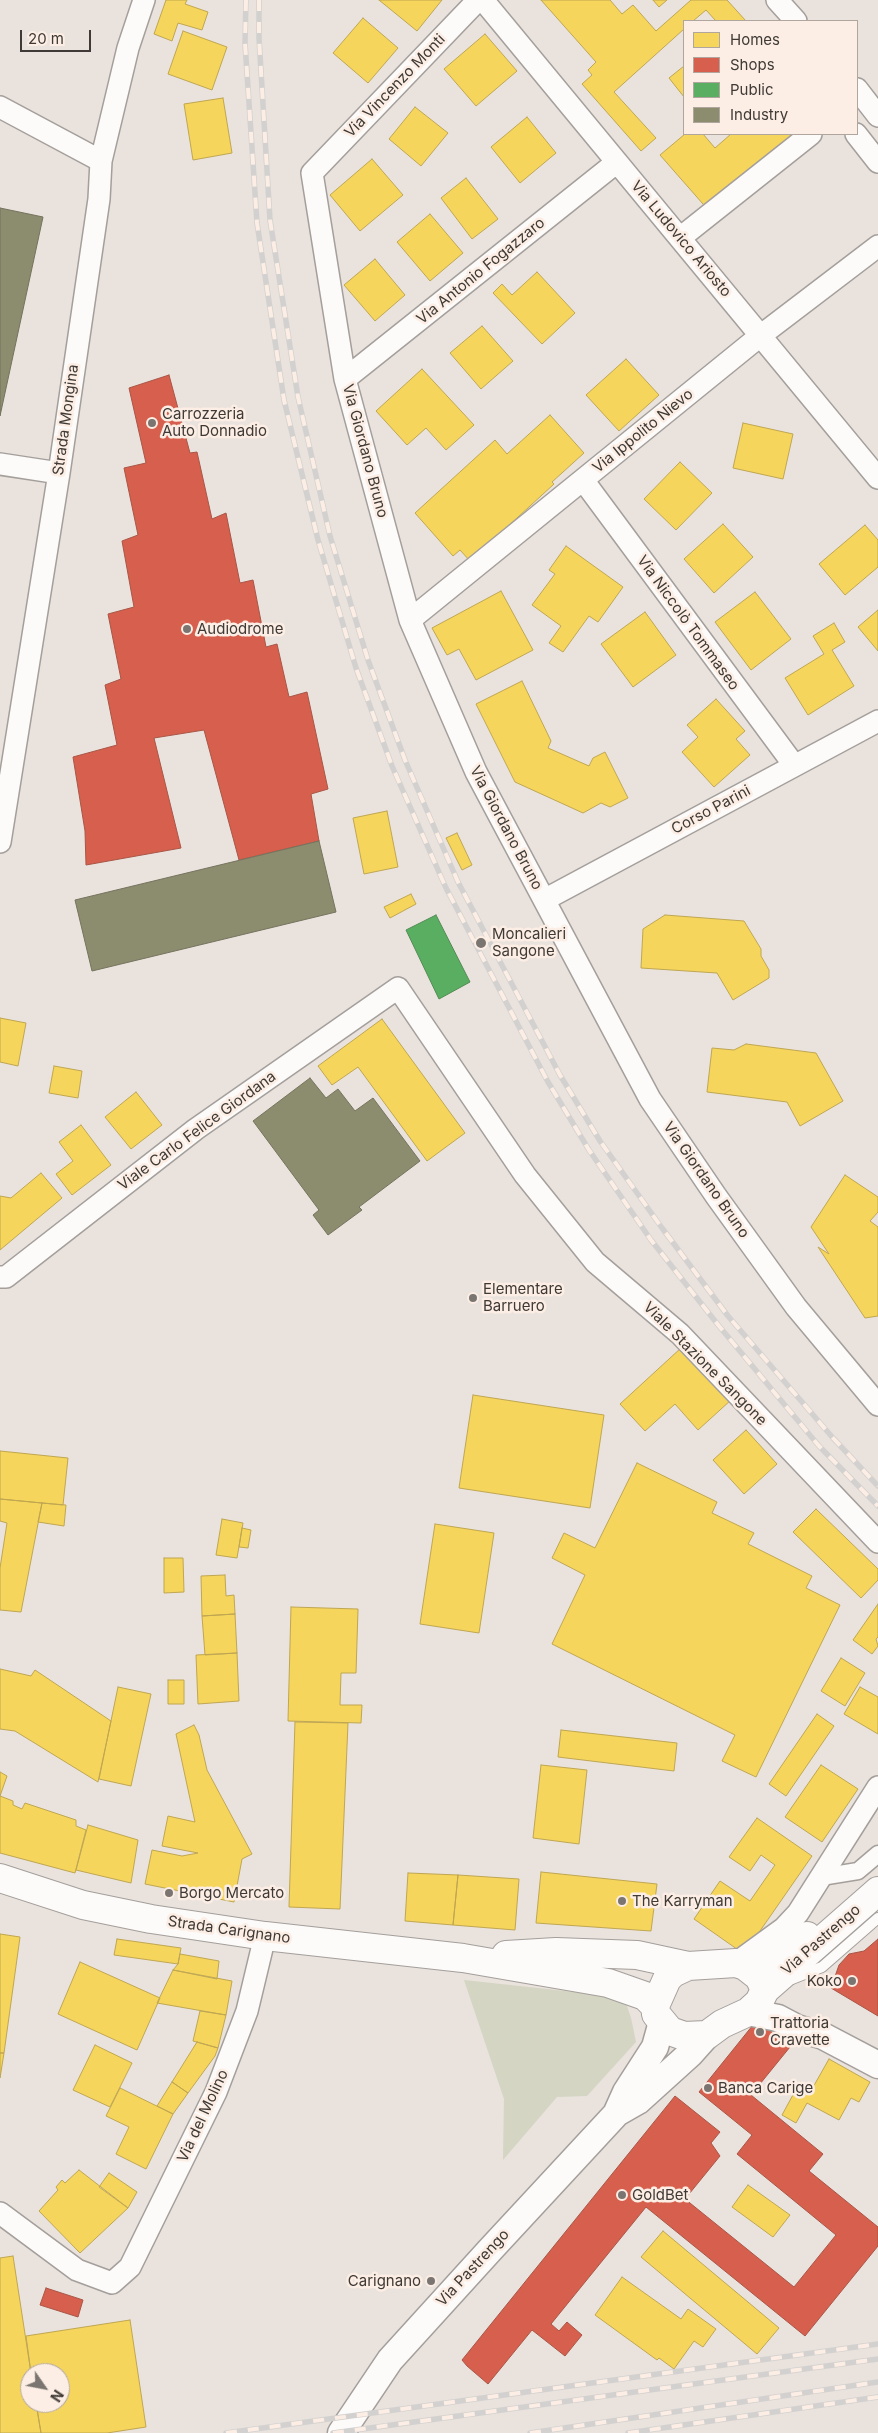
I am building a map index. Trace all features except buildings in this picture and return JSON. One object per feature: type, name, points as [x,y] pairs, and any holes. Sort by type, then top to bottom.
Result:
[{"type":"main road","name":"Via Pastrengo","points":[[750,1974],[803,1939],[878,1874]]},
{"type":"main road","name":"Strada Carignano","points":[[0,1878],[96,1907],[151,1919],[264,1936],[463,1958],[608,1983],[645,1996],[658,2014]]},
{"type":"main road","name":"Via Pastrengo","points":[[658,2014],[667,1979],[673,1973],[688,1966],[750,1974],[878,1891]]},
{"type":"main road","name":"Strada Carignano","points":[[463,1958],[556,1952],[637,1955],[688,1966]]},
{"type":"main road","name":"Via Pastrengo","points":[[707,2035],[722,2024],[748,2012],[759,2002],[750,1974]]},
{"type":"main road","points":[[658,2014],[670,2031],[676,2034],[693,2037],[707,2035]]},
{"type":"street","name":"Strada Mongina","points":[[0,842],[59,473],[99,199],[101,161],[128,48],[144,0]]},
{"type":"street","name":"Via Vincenzo Monti","points":[[312,173],[478,0]]},
{"type":"street","name":"Via Ludovico Ariosto","points":[[482,0],[878,478]]},
{"type":"street","points":[[776,0],[786,20]]},
{"type":"street","points":[[776,0],[795,20]]},
{"type":"street","points":[[858,93],[878,116]]},
{"type":"street","points":[[0,107],[101,161]]},
{"type":"street","points":[[680,238],[810,135]]},
{"type":"street","points":[[857,135],[878,162]]},
{"type":"street","name":"Via Antonio Fogazzaro","points":[[345,379],[617,162]]},
{"type":"street","name":"Via Giordano Bruno","points":[[312,173],[345,379],[410,620],[476,772],[650,1099],[716,1196],[796,1307],[878,1404]]},
{"type":"street","name":"Via Ippolito Nievo","points":[[410,620],[760,336],[878,246]]},
{"type":"street","points":[[0,464],[59,473]]},
{"type":"street","name":"Via Niccolò Tommaseo","points":[[583,480],[794,766]]},
{"type":"street","name":"Corso Parini","points":[[544,900],[878,721]]},
{"type":"street","name":"Viale Carlo Felice Giordana","points":[[2,1280],[196,1129],[398,988]]},
{"type":"street","name":"Viale Stazione Sangone","points":[[398,988],[525,1175],[595,1262],[646,1303],[680,1334],[878,1542]]},
{"type":"street","points":[[824,2036],[750,1974],[784,1928],[798,1913],[878,1787]]},
{"type":"street","points":[[821,1876],[858,1871],[878,1854]]},
{"type":"street","name":"Via del Molino","points":[[0,2213],[76,2270],[112,2283],[130,2267],[216,2092],[247,2012],[264,1936]]},
{"type":"street","points":[[748,2012],[778,2018],[797,2028],[824,2036],[878,2065]]},
{"type":"street","name":"Via Pastrengo","points":[[617,2113],[626,2092],[655,2047],[658,2014]]},
{"type":"street","name":"Via Pastrengo","points":[[340,2433],[390,2360],[617,2113],[638,2101],[690,2054],[707,2035]]},
{"type":"lane","points":[[750,1974],[822,1967],[878,1918]]},
{"type":"green space","points":[[464,1980],[602,1995],[625,2000],[631,2018],[636,2042],[587,2096],[557,2097],[503,2160],[504,2099]]},
{"type":"railway","points":[[246,0],[245,43],[257,223],[284,400],[318,540],[356,668],[392,766],[446,888],[548,1082],[589,1150],[651,1240],[719,1326],[819,1446],[878,1506]]},
{"type":"railway","points":[[259,0],[259,38],[270,220],[298,397],[330,536],[368,660],[405,760],[458,882],[560,1075],[600,1141],[728,1316],[833,1438],[878,1486]]},
{"type":"railway","points":[[226,2433],[878,2344]]},
{"type":"railway","points":[[333,2433],[878,2359]]},
{"type":"railway","points":[[530,2433],[878,2382]]},
{"type":"railway","points":[[628,2433],[878,2397]]},
{"type":"place","name":"Carrozzeria Auto Donnadio","points":[[152,423]]},
{"type":"place","name":"Audiodrome","points":[[187,629]]},
{"type":"place","name":"Moncalieri Sangone","points":[[481,943]]},
{"type":"place","name":"Elementare Barruero","points":[[473,1298]]},
{"type":"place","name":"Borgo Mercato","points":[[169,1893]]},
{"type":"place","name":"The Karryman","points":[[622,1901]]},
{"type":"place","name":"Koko","points":[[852,1981]]},
{"type":"place","name":"Trattoria Cravette","points":[[760,2032]]},
{"type":"place","name":"Banca Carige","points":[[708,2088]]},
{"type":"place","name":"GoldBet","points":[[622,2195]]},
{"type":"place","name":"Carignano","points":[[431,2281]]}]
